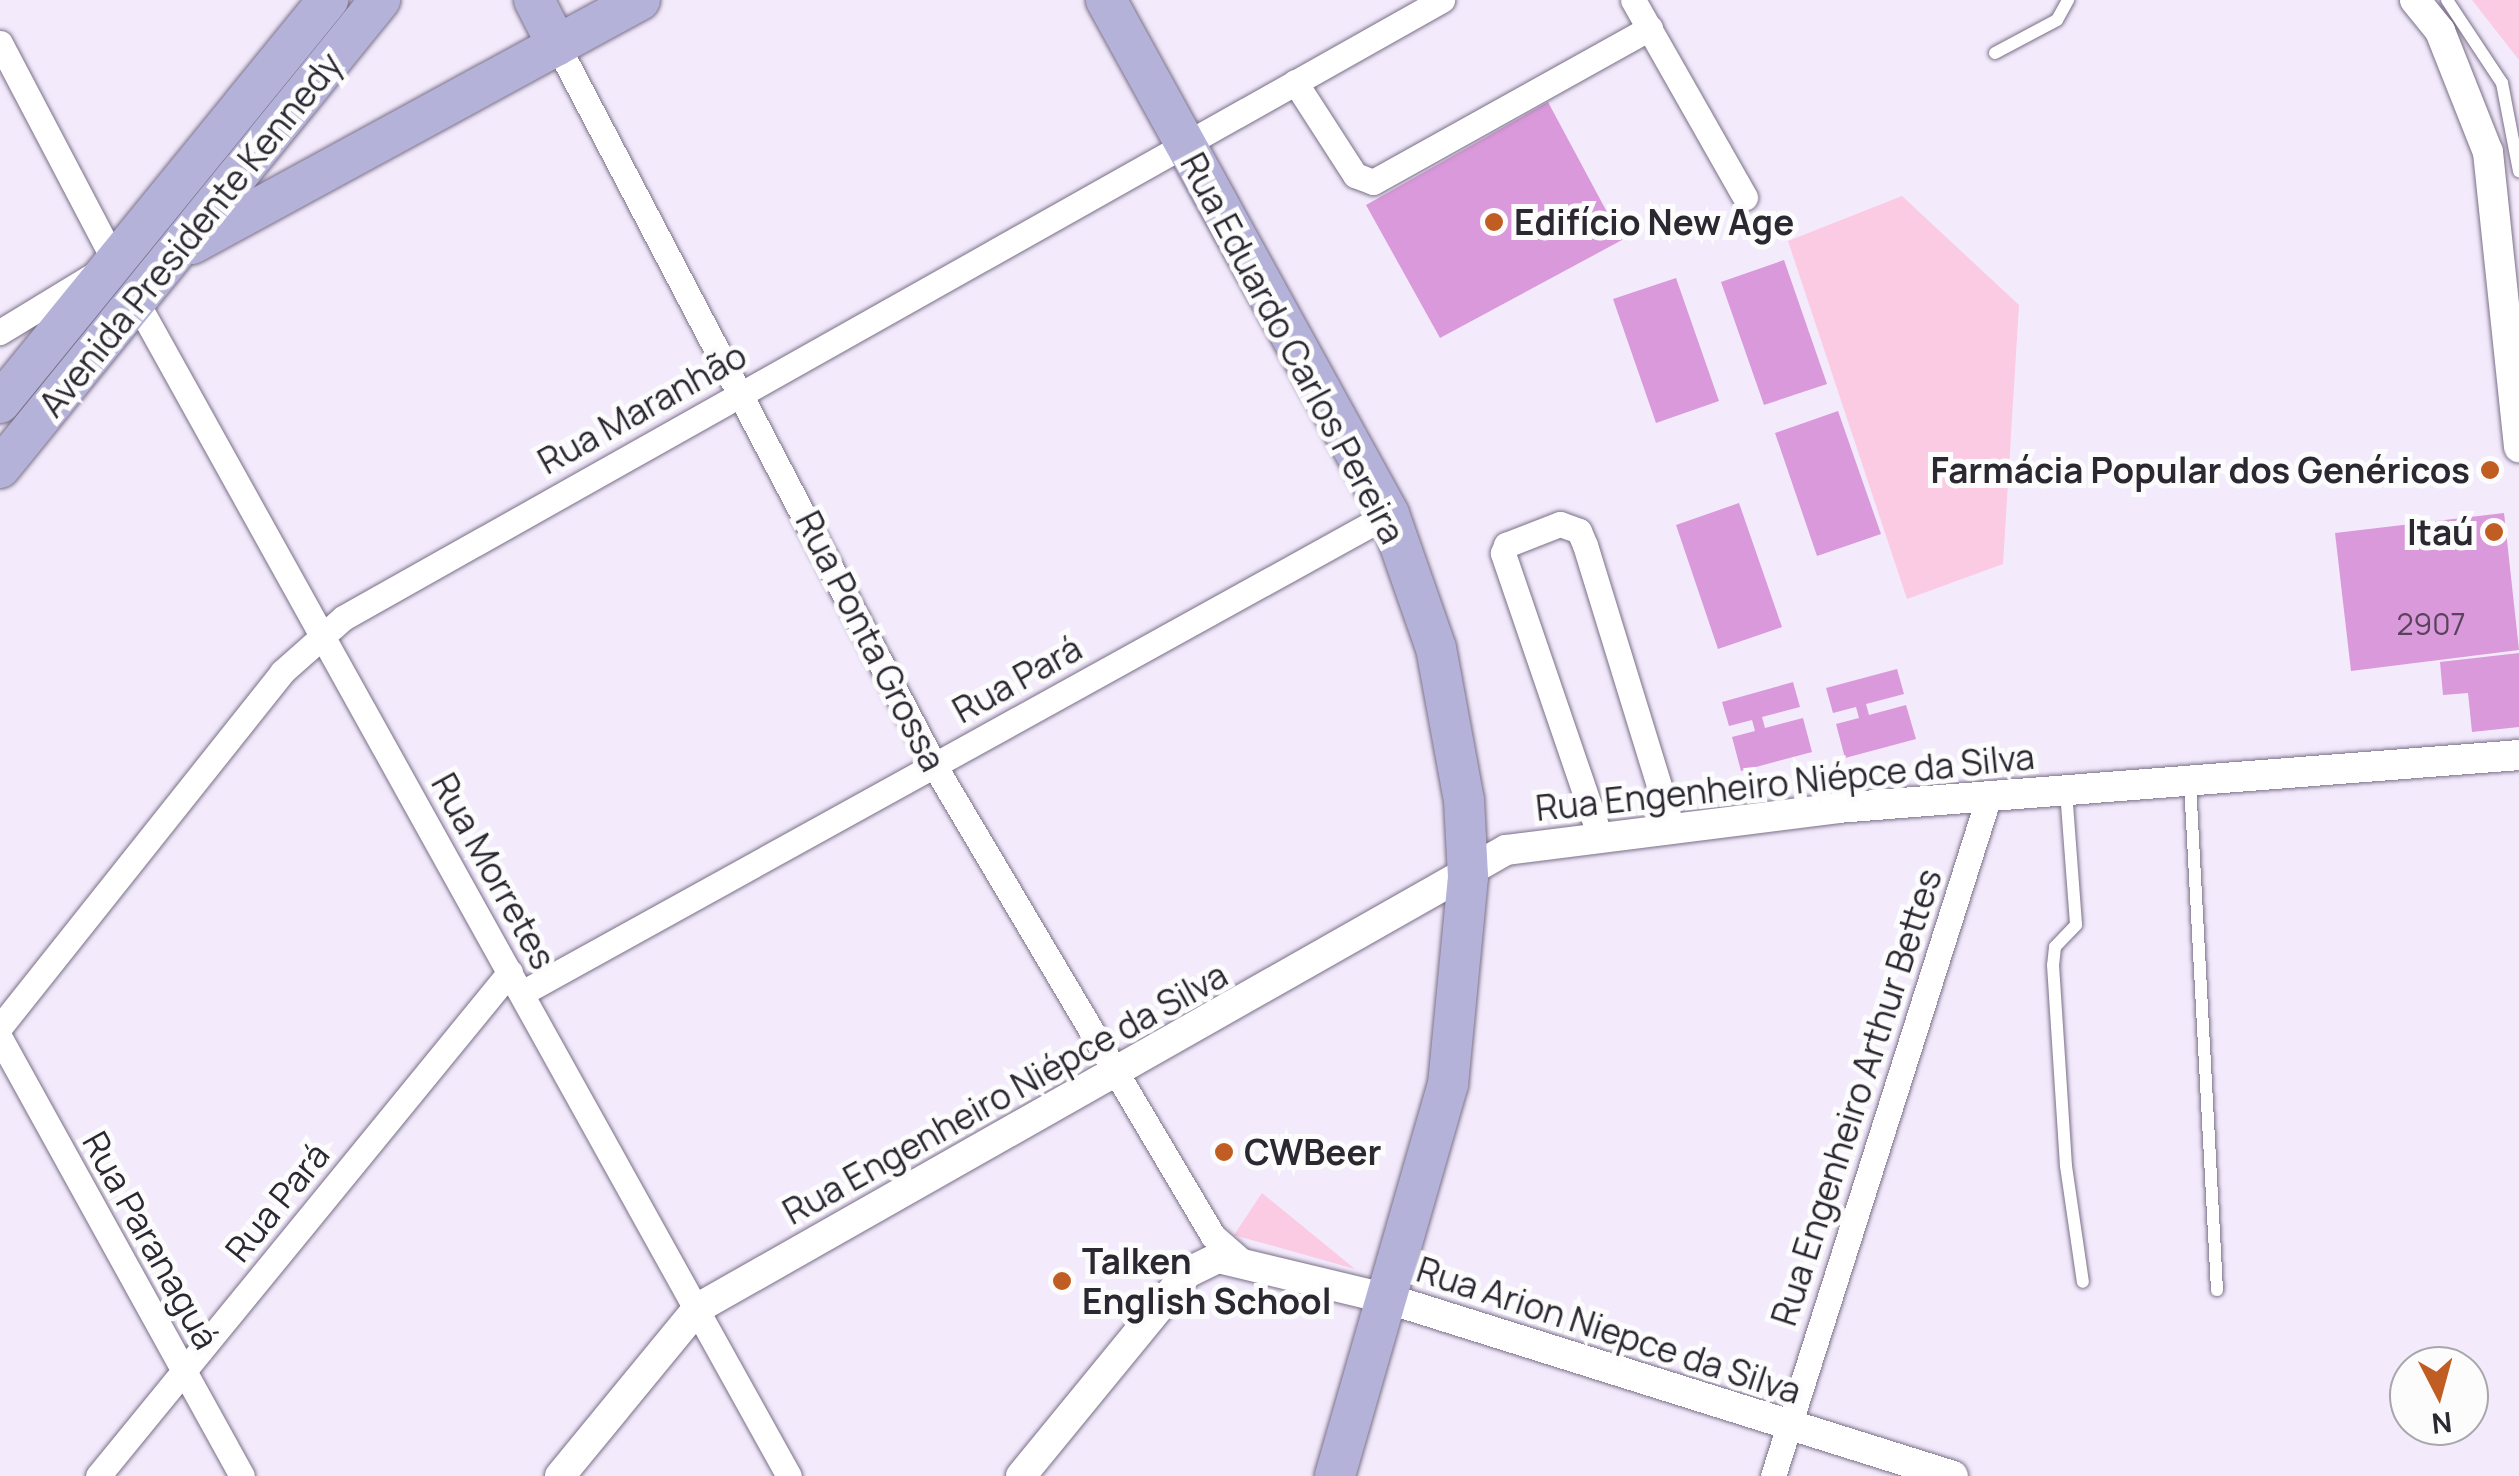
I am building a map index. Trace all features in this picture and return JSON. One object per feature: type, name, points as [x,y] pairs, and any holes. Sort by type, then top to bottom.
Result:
[{"type":"main road","name":"Avenida Presidente Kennedy","points":[[8,375],[115,262],[228,185],[328,0]]},
{"type":"main road","name":"Avenida Presidente Kennedy","points":[[0,468],[380,0]]},
{"type":"main road","name":"Rua Ponta Grossa","points":[[534,0],[558,44]]},
{"type":"main road","points":[[228,185],[558,44],[640,0]]},
{"type":"main road","name":"Rua Eduardo Carlos Pereira","points":[[1106,0],[1389,514],[1436,648],[1464,800],[1468,877],[1448,1084],[1335,1476]]},
{"type":"street","name":"Rua Maranhão","points":[[0,1027],[274,682],[323,633],[1442,0]]},
{"type":"street","points":[[1633,0],[1745,197]]},
{"type":"street","points":[[2415,0],[2447,46],[2488,152],[2519,447]]},
{"type":"street","points":[[1295,82],[1355,176],[1373,182],[1650,28]]},
{"type":"street","points":[[0,43],[115,262],[0,332]]},
{"type":"street","name":"Rua Ponta Grossa","points":[[558,44],[743,392],[934,765],[1212,1236],[1242,1261]]},
{"type":"street","name":"Rua Morretes","points":[[136,301],[789,1476]]},
{"type":"street","name":"Rua Pará","points":[[98,1476],[516,983],[934,765],[1389,514]]},
{"type":"street","points":[[1599,834],[1503,553],[1506,545],[1560,524],[1579,530],[1585,546],[1672,828]]},
{"type":"street","name":"Rua Engenheiro Niépce da Silva","points":[[698,1308],[1468,877],[1506,850],[1599,834],[1989,796],[2519,755]]},
{"type":"street","name":"Rua Engenheiro Arthur Bettes","points":[[1773,1476],[1989,796]]},
{"type":"street","name":"Rua Paranaguá","points":[[0,1038],[242,1476]]},
{"type":"street","points":[[1022,1476],[1187,1274],[1218,1258],[1242,1261]]},
{"type":"street","name":"Rua Arion Niepce da Silva","points":[[1242,1261],[1389,1299],[1953,1476]]},
{"type":"street","points":[[560,1476],[698,1308]]},
{"type":"lane","points":[[1994,53],[2056,20],[2068,0]]},
{"type":"lane","points":[[2447,0],[2502,83],[2519,171]]},
{"type":"lane","points":[[2190,783],[2217,1290]]},
{"type":"lane","points":[[2066,791],[2076,926],[2055,947],[2052,965],[2066,1166],[2082,1282]]},
{"type":"shaded area","points":[[2472,0],[2519,0],[2519,60]]},
{"type":"shaded area","points":[[1902,196],[2019,305],[2003,564],[1907,599],[1788,241]]},
{"type":"shaded area","points":[[1262,1193],[1355,1269],[1234,1235]]},
{"type":"building","name":"Edifício New Age","points":[[1548,102],[1622,240],[1440,338],[1366,205]]},
{"type":"building","points":[[1784,260],[1827,384],[1764,405],[1721,282]]},
{"type":"building","points":[[1676,278],[1719,401],[1656,423],[1613,299]]},
{"type":"building","points":[[1838,411],[1881,534],[1817,556],[1775,433]]},
{"type":"building","points":[[1739,503],[1782,627],[1718,649],[1676,525]]},
{"type":"building","points":[[2504,513],[2519,650],[2351,671],[2335,533]]},
{"type":"building","points":[[2519,653],[2519,727],[2472,732],[2468,693],[2443,695],[2440,662]]},
{"type":"building","points":[[1897,669],[1904,694],[1866,704],[1869,715],[1906,705],[1916,739],[1845,758],[1836,724],[1859,718],[1856,707],[1833,713],[1826,688]]},
{"type":"building","points":[[1793,682],[1800,707],[1762,717],[1765,728],[1803,718],[1812,752],[1741,771],[1732,737],[1755,731],[1752,720],[1729,726],[1722,702]]},
{"type":"place","name":"Edifício New Age","points":[[1494,222]]},
{"type":"place","name":"Farmácia Popular dos Genéricos","points":[[2490,470]]},
{"type":"place","name":"Itaú","points":[[2494,532]]},
{"type":"place","name":"CWBeer","points":[[1224,1152]]},
{"type":"place","name":"Talken English School","points":[[1062,1281]]}]
